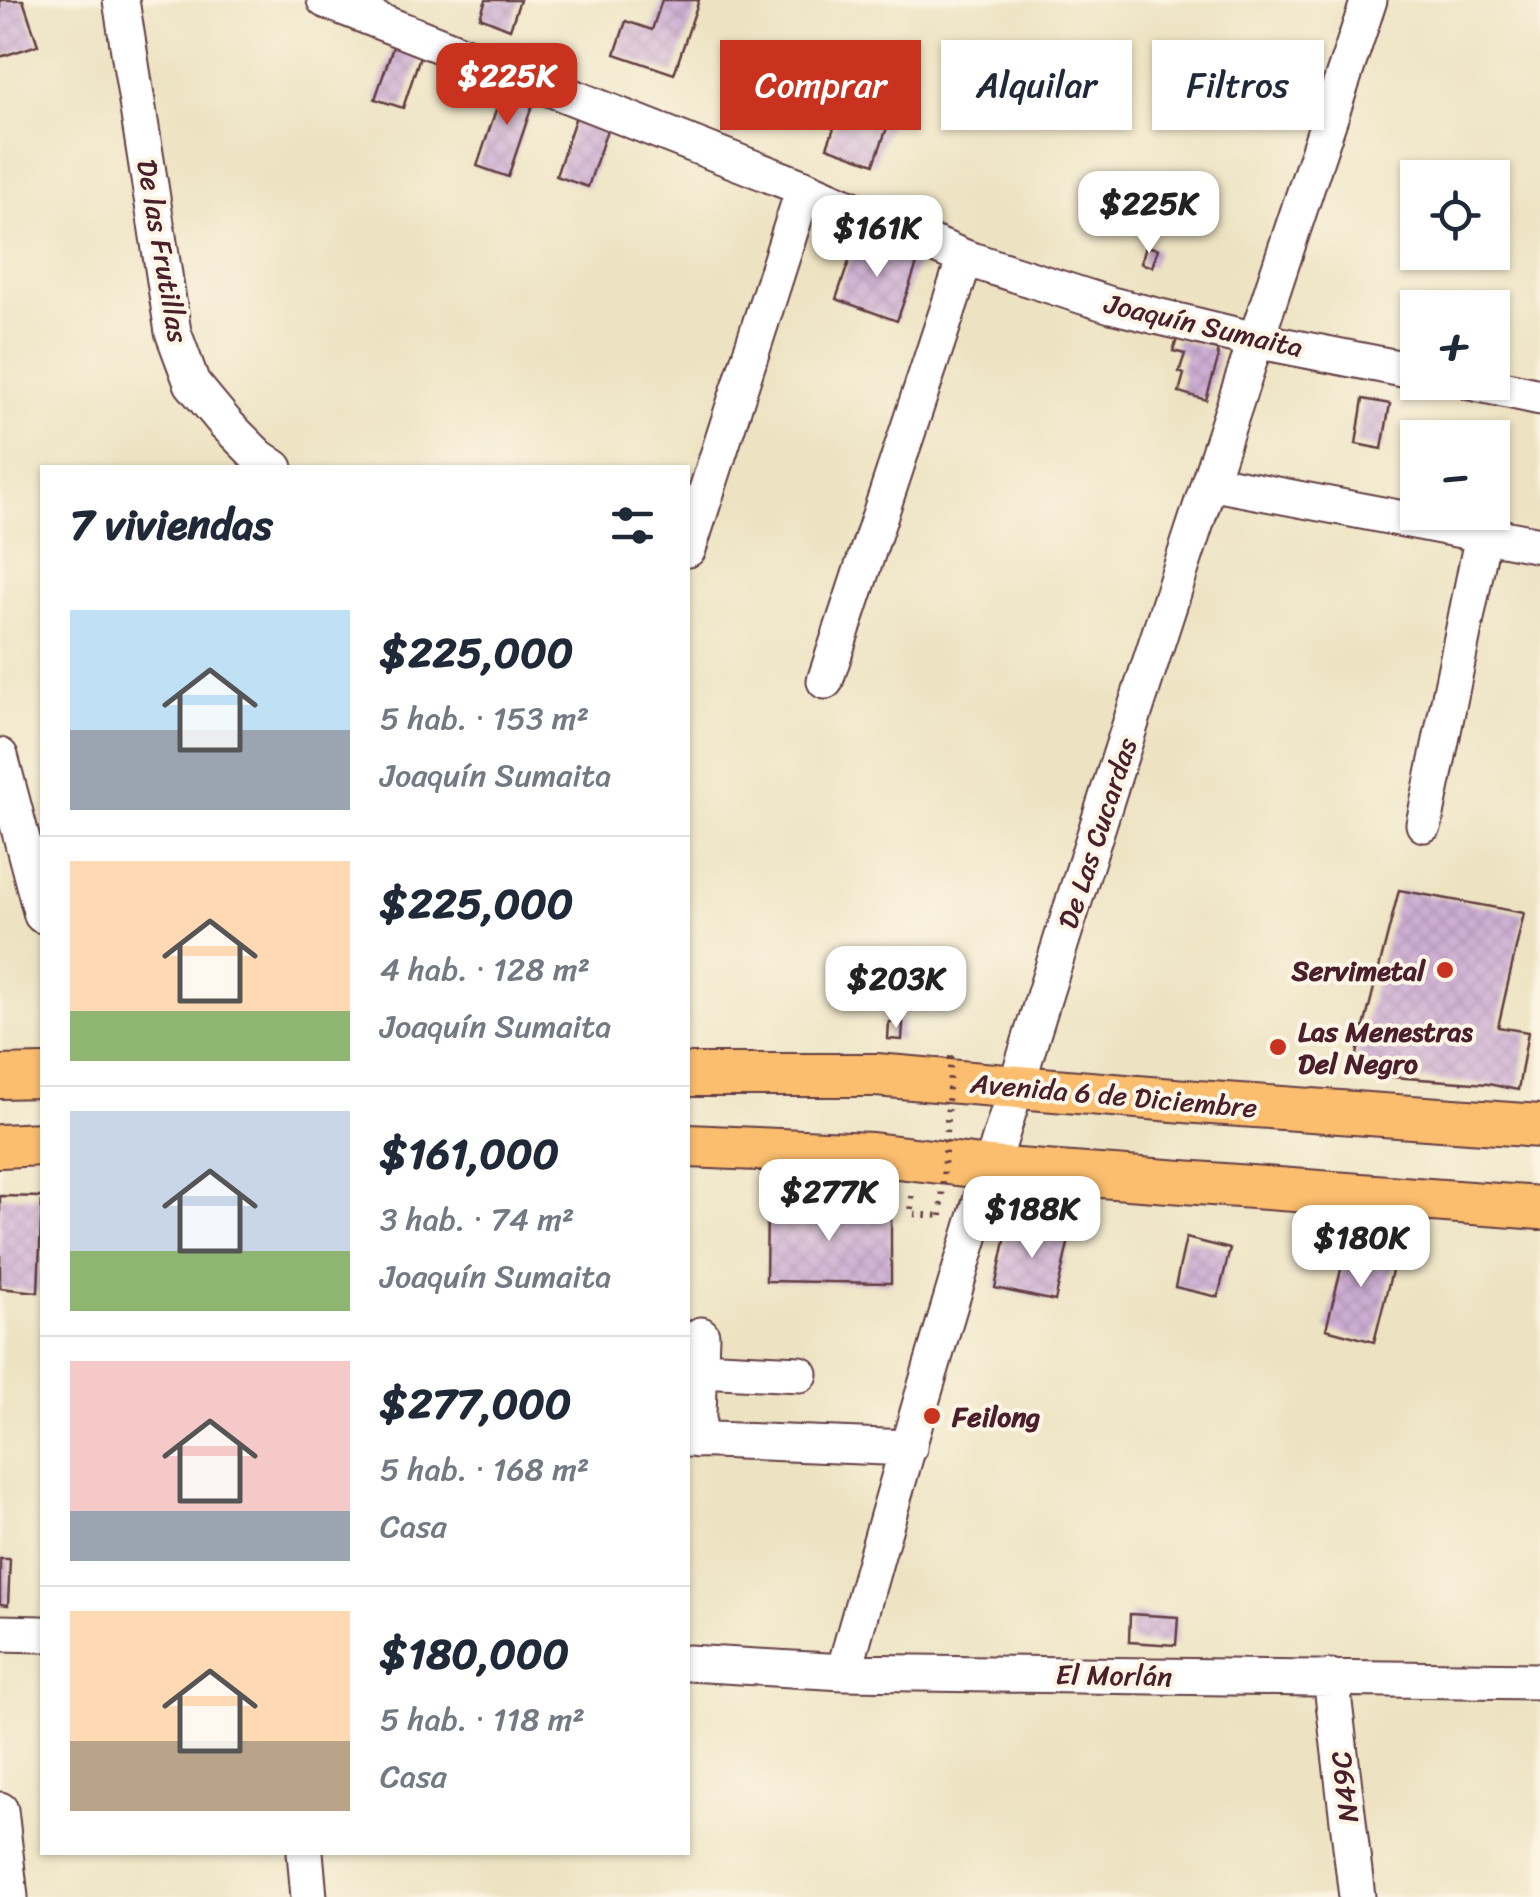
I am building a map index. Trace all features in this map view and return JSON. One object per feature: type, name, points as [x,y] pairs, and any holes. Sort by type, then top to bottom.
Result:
[{"type":"main road","name":"Avenida 6 de Diciembre","points":[[690,1075],[876,1075],[1540,1126]]},
{"type":"main road","points":[[0,1077],[40,1076]]},
{"type":"main road","points":[[0,1146],[40,1144]]},
{"type":"main road","points":[[690,1146],[872,1154],[990,1168],[1540,1208]]},
{"type":"street","name":"De las Frutillas","points":[[121,0],[172,332],[192,383],[226,424],[271,465]]},
{"type":"street","name":"Joaquín Sumaita","points":[[325,0],[804,188],[965,258],[1111,304],[1255,340],[1400,368]]},
{"type":"street","name":"De Las Cucardas","points":[[844,1672],[990,1168],[1255,340],[1369,0]]},
{"type":"street","points":[[690,544],[804,188]]},
{"type":"street","points":[[825,681],[965,258]]},
{"type":"street","points":[[1510,391],[1540,397]]},
{"type":"street","points":[[1209,482],[1540,544]]},
{"type":"street","points":[[1424,824],[1483,535]]},
{"type":"street","points":[[0,756],[40,907]]},
{"type":"street","points":[[800,1374],[700,1352],[692,1440],[909,1448]]},
{"type":"street","points":[[0,1634],[40,1632]]},
{"type":"street","name":"El Morlán","points":[[690,1663],[844,1672],[1540,1681]]},
{"type":"street","name":"N49C","points":[[1332,1677],[1357,1897]]},
{"type":"street","points":[[0,1810],[10,1897]]},
{"type":"street","points":[[304,1855],[309,1897]]},
{"type":"path","points":[[910,1214],[941,1216],[951,1055]]},
{"type":"building","points":[[0,0],[23,0],[38,45],[0,57]]},
{"type":"building","points":[[486,0],[520,0],[510,29],[480,17]]},
{"type":"building","points":[[662,0],[699,0],[674,74],[615,54],[626,21],[652,30]]},
{"type":"building","points":[[395,41],[422,50],[403,108],[375,99]]},
{"type":"building","points":[[506,80],[537,91],[508,177],[477,166]]},
{"type":"building","points":[[578,110],[610,121],[588,187],[556,176]]},
{"type":"building","points":[[833,130],[886,130],[874,164],[827,147]]},
{"type":"building","points":[[839,219],[856,225],[847,251],[829,245]]},
{"type":"building","points":[[857,238],[918,261],[897,321],[836,299]]},
{"type":"building","points":[[1146,246],[1158,249],[1152,267],[1141,263]]},
{"type":"building","points":[[1177,339],[1217,350],[1206,400],[1179,392],[1184,374],[1179,372],[1185,354],[1173,351]]},
{"type":"building","points":[[1363,399],[1390,404],[1382,449],[1356,444]]},
{"type":"building","name":"Servimetal","points":[[1399,890],[1524,913],[1498,1027],[1528,1032],[1518,1090],[1488,1084],[1352,1074]]},
{"type":"building","points":[[889,1022],[903,1023],[902,1040],[888,1039]]},
{"type":"building","points":[[0,1196],[40,1197],[38,1292],[0,1288]]},
{"type":"building","points":[[767,1206],[891,1207],[891,1283],[766,1281]]},
{"type":"building","points":[[1009,1222],[1070,1235],[1055,1301],[995,1288]]},
{"type":"building","points":[[1186,1238],[1230,1249],[1218,1297],[1175,1287]]},
{"type":"building","points":[[1349,1238],[1397,1251],[1374,1342],[1326,1329]]},
{"type":"building","points":[[0,1559],[10,1559],[8,1605],[0,1604]]},
{"type":"building","points":[[1130,1614],[1178,1617],[1176,1645],[1129,1642]]},
{"type":"place","name":"Servimetal","points":[[1445,970]]},
{"type":"place","name":"Las Menestras Del Negro","points":[[1278,1047]]},
{"type":"place","name":"Feilong","points":[[932,1416]]}]
